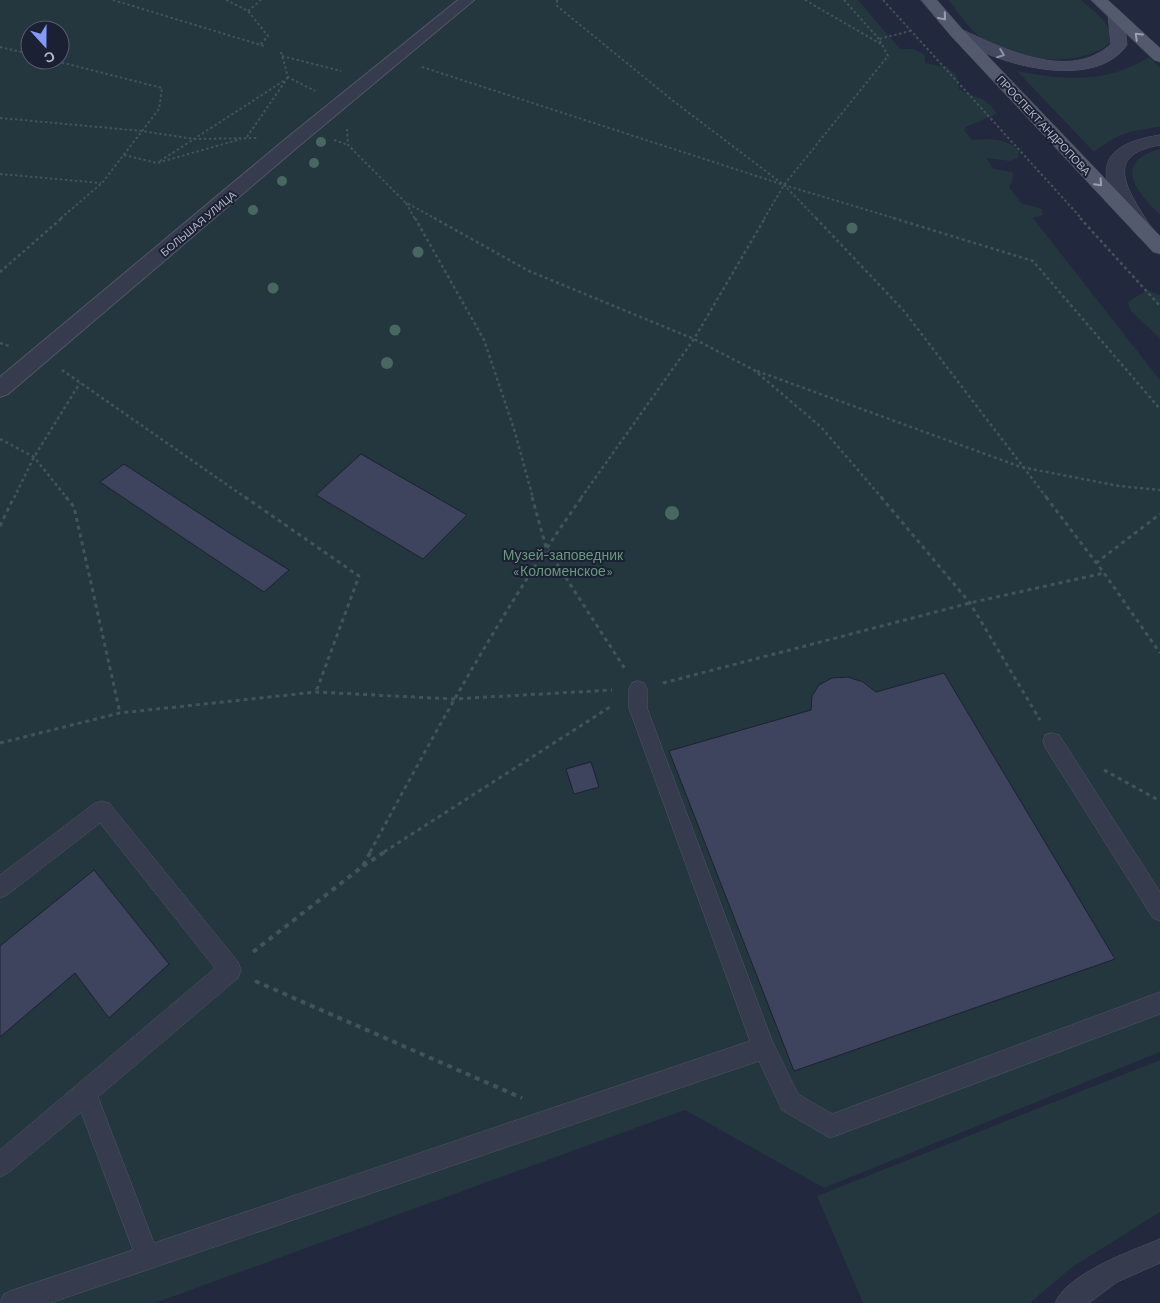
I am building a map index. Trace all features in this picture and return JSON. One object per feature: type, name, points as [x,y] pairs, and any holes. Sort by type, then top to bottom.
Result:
[{"type":"main road","name":"ПРОСПЕКТ АНДРОПОВА","points":[[929,0],[957,33],[1160,248]]},
{"type":"main road","points":[[1099,0],[1160,57]]},
{"type":"main road","points":[[957,33],[1004,56],[1024,61],[1054,65],[1082,64],[1099,60],[1114,51],[1119,45],[1116,15]]},
{"type":"street","name":"БОЛЬШАЯ УЛИЦА","points":[[0,389],[466,0]]},
{"type":"street","points":[[1142,229],[1117,184],[1114,170],[1120,158],[1130,148],[1160,140]]},
{"type":"lane","points":[[638,689],[638,708],[764,1048],[790,1102],[830,1126],[1160,1003]]},
{"type":"lane","points":[[1052,740],[1160,911]]},
{"type":"lane","points":[[0,888],[102,810],[230,970],[0,1166]]},
{"type":"lane","points":[[13,1303],[764,1048]]},
{"type":"lane","points":[[85,1093],[148,1258]]},
{"type":"lane","points":[[1068,1303],[1108,1273],[1160,1251]]},
{"type":"path","points":[[113,0],[264,46]]},
{"type":"path","points":[[226,0],[248,11],[268,36],[260,45]]},
{"type":"path","points":[[248,11],[261,0]]},
{"type":"path","points":[[557,0],[556,6],[672,100],[784,185],[904,311],[1021,467],[1104,573],[1160,654]]},
{"type":"path","points":[[805,0],[882,45]]},
{"type":"path","points":[[363,866],[453,699],[546,547],[694,339],[784,185],[888,56],[879,39],[844,0]]},
{"type":"path","points":[[883,0],[1160,306]]},
{"type":"path","points":[[879,39],[910,31]]},
{"type":"path","points":[[0,47],[20,52]]},
{"type":"path","points":[[124,155],[157,162],[248,137],[287,78],[281,52]]},
{"type":"path","points":[[282,56],[371,79]]},
{"type":"path","points":[[398,58],[784,185],[1033,261],[1160,409]]},
{"type":"path","points":[[0,272],[102,183],[159,109],[162,88],[70,65]]},
{"type":"path","points":[[287,78],[323,94],[347,128],[348,145],[405,202],[484,340],[514,429],[546,547],[638,689]]},
{"type":"path","points":[[157,162],[287,78]]},
{"type":"path","points":[[0,118],[142,131],[194,139],[248,137]]},
{"type":"path","points":[[0,174],[102,183]]},
{"type":"path","points":[[405,202],[529,270],[694,339],[754,370],[1021,467],[1118,486],[1160,490]]},
{"type":"path","points":[[41,356],[359,576],[316,692]]},
{"type":"path","points":[[754,370],[821,427],[931,554],[970,603],[1052,740]]},
{"type":"path","points":[[0,526],[34,457],[80,383]]},
{"type":"path","points":[[0,439],[34,457],[74,507],[120,713]]},
{"type":"path","points":[[1096,563],[1160,514]]},
{"type":"path","points":[[0,744],[120,713],[316,692],[453,699],[638,689],[970,603],[1104,573]]},
{"type":"path","points":[[565,1117],[230,970],[363,866],[638,689]]},
{"type":"green space","name":"Музей-заповедник «Коломенское»","points":[[0,0],[858,0],[900,49],[914,49],[925,55],[925,63],[947,67],[957,76],[959,89],[985,101],[993,108],[997,114],[966,127],[964,130],[972,140],[991,139],[1003,141],[1019,151],[1018,158],[1010,161],[986,158],[994,169],[1013,172],[1012,182],[1009,187],[1021,203],[1042,209],[1043,215],[1033,218],[1160,380],[1160,1052],[824,1188],[685,1110],[155,1303],[0,1303]]},
{"type":"green space","points":[[948,0],[1081,0],[1106,24],[1111,35],[1111,42],[1099,51],[1066,59],[1030,57],[1013,53],[997,48],[979,36],[969,27]]},
{"type":"green space","points":[[1149,57],[1160,67],[1160,127],[1117,137],[1094,152],[1017,71],[1068,78],[1084,78],[1117,72]]},
{"type":"green space","points":[[1160,149],[1160,215],[1137,188],[1132,170],[1136,162],[1145,155]]},
{"type":"green space","points":[[1147,290],[1160,295],[1160,338],[1131,311],[1128,302]]},
{"type":"green space","points":[[1160,1060],[1160,1212],[1071,1268],[1030,1303],[863,1303],[817,1196]]},
{"type":"building","points":[[361,454],[467,515],[423,559],[316,495]]},
{"type":"building","points":[[124,464],[289,570],[264,592],[100,482]]},
{"type":"building","points":[[944,673],[1115,959],[794,1071],[669,751],[811,710],[812,696],[819,685],[832,678],[848,677],[863,682],[876,692]]},
{"type":"building","points":[[591,762],[599,787],[574,794],[566,769]]},
{"type":"building","points":[[94,870],[169,964],[109,1018],[75,973],[0,1037],[0,946]]}]
